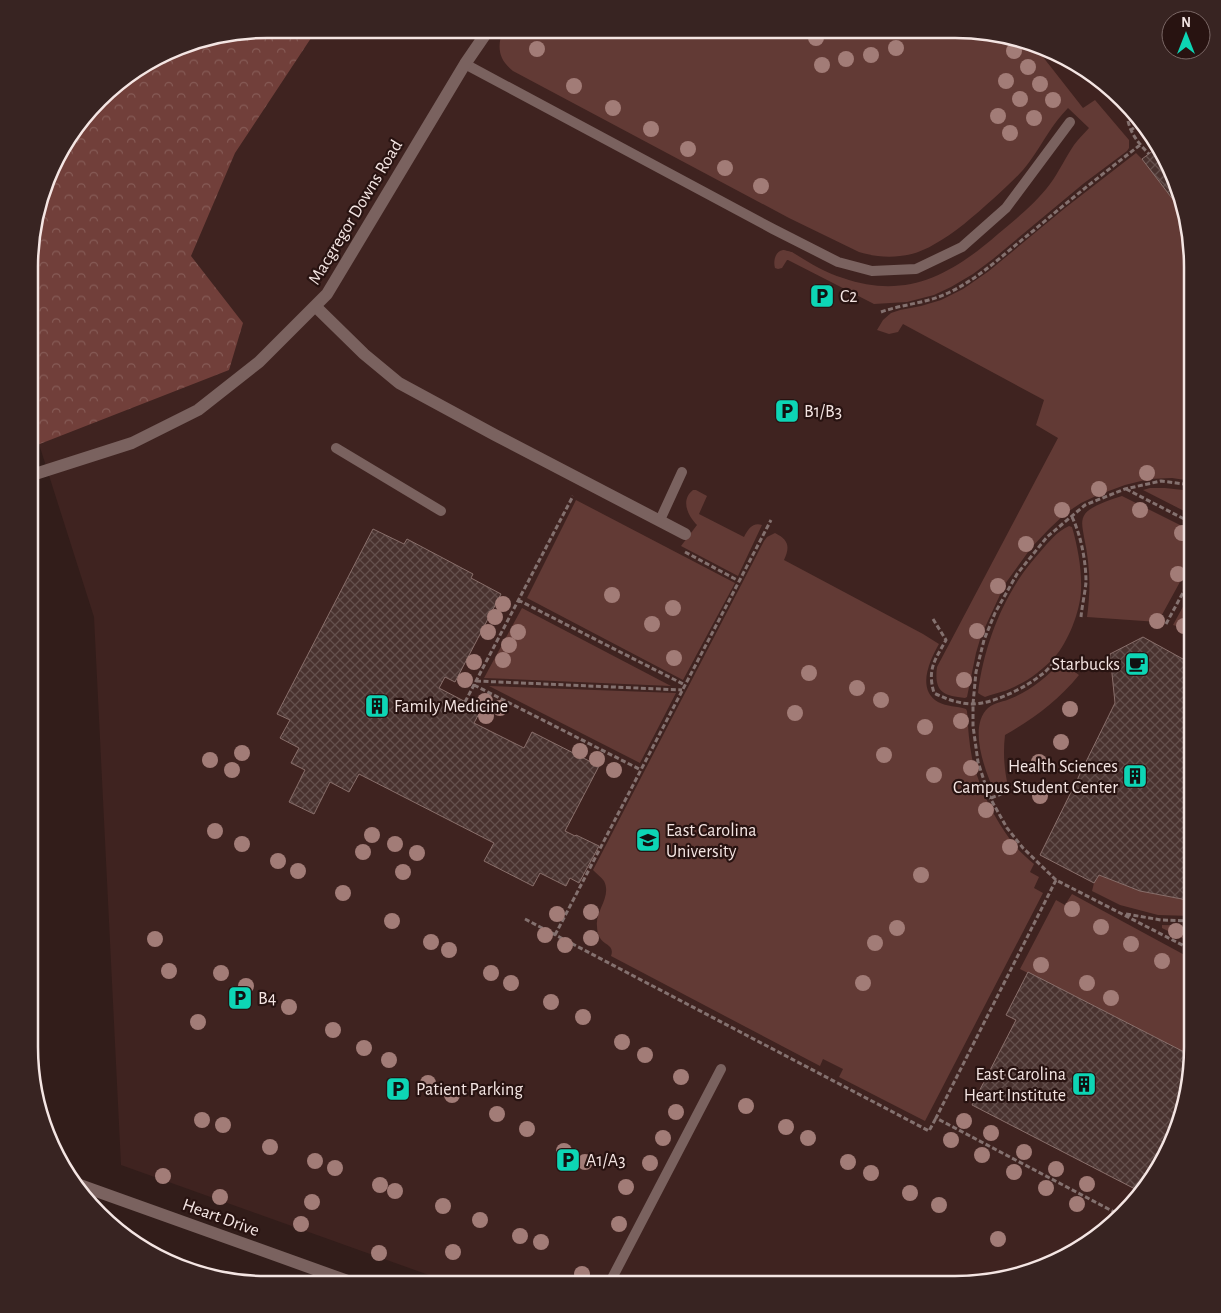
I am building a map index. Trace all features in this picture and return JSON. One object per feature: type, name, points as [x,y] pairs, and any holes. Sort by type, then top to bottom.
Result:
[{"type":"street","name":"Macgregor Downs Road","points":[[38,473],[132,443],[198,410],[259,362],[327,294],[465,64],[483,38]]},
{"type":"street","points":[[315,306],[364,354],[399,383],[685,534]]},
{"type":"street","name":"Heart Drive","points":[[86,1187],[334,1276]]},
{"type":"lane","points":[[465,64],[830,258],[872,271],[916,269],[962,247],[1006,208],[1070,122]]},
{"type":"lane","points":[[336,448],[441,511]]},
{"type":"lane","points":[[660,520],[682,472]]},
{"type":"lane","points":[[612,1276],[720,1069]]},
{"type":"path","points":[[1128,121],[1130,131],[1149,154]]},
{"type":"path","points":[[1130,131],[1136,127]]},
{"type":"path","points":[[881,312],[932,300],[950,293],[980,274],[1140,145]]},
{"type":"path","points":[[465,702],[581,480]]},
{"type":"path","points":[[1184,484],[1162,481],[1125,489],[1085,505],[1047,538],[1017,574],[995,613],[984,640],[976,672],[972,704],[978,762],[991,798],[1007,828],[1023,848],[1056,880],[1184,946]]},
{"type":"path","points":[[1125,489],[1184,519]]},
{"type":"path","points":[[1072,517],[1077,526],[1083,551],[1086,582],[1081,617]]},
{"type":"path","points":[[555,934],[771,520]]},
{"type":"path","points":[[1166,624],[1184,591]]},
{"type":"path","points":[[518,600],[685,685]]},
{"type":"path","points":[[933,620],[946,640],[931,671],[931,682],[934,692],[945,699],[972,704],[986,702],[1009,694],[1042,675],[1058,659]]},
{"type":"path","points":[[475,683],[682,690]]},
{"type":"path","points":[[475,683],[641,770]]},
{"type":"path","points":[[991,798],[1009,791]]},
{"type":"path","points":[[525,919],[929,1131],[1056,880]]},
{"type":"path","points":[[1119,913],[1140,918],[1184,921]]},
{"type":"path","points":[[936,1118],[1113,1211]]},
{"type":"shaded area","name":"East Carolina University","points":[[262,38],[969,38],[1014,45],[1056,61],[1082,76],[1105,94],[1127,116],[1145,139],[1160,165],[1176,207],[1182,237],[1184,267],[1184,1046],[1182,1076],[1176,1106],[1160,1148],[1145,1174],[1127,1197],[1105,1219],[1082,1237],[1042,1258],[1014,1268],[984,1274],[954,1276],[432,1276],[121,1165],[94,617],[38,441],[38,412]]},
{"type":"shaded area","points":[[501,38],[984,39],[1014,45],[1041,55],[1083,108],[1095,100],[1129,140],[1129,148],[973,274],[934,295],[907,302],[874,304],[788,260],[782,268],[775,268],[776,255],[783,250],[792,252],[830,273],[866,284],[907,285],[926,280],[945,272],[980,249],[1038,198],[1050,184],[1074,145],[1089,128],[1068,108],[1030,161],[1013,181],[957,230],[933,245],[908,255],[895,257],[874,256],[859,252],[789,218],[513,71],[504,62],[500,52]]},
{"type":"shaded area","points":[[1136,153],[1174,200],[1182,237],[1184,267],[1184,480],[1172,478],[1149,479],[1125,485],[1081,503],[1066,513],[1031,548],[1005,584],[981,636],[967,697],[950,696],[938,687],[937,667],[1058,438],[1036,425],[1044,400],[903,324],[898,332],[889,334],[877,330],[883,320],[891,313],[941,300],[963,289],[989,271],[1065,208]]},
{"type":"shaded area","points":[[1165,488],[1184,490],[1184,511],[1143,490]]},
{"type":"shaded area","points":[[693,490],[707,496],[699,514],[744,537],[751,527],[756,524],[762,525],[738,576],[681,546],[697,525],[688,513],[686,503],[689,494]]},
{"type":"shaded area","points":[[1122,496],[1184,527],[1184,575],[1158,622],[1087,617],[1089,577],[1083,519],[1088,511],[1102,503]]},
{"type":"shaded area","points":[[576,500],[735,583],[683,680],[527,598]]},
{"type":"shaded area","points":[[1069,526],[1072,527],[1076,543],[1081,583],[1076,617],[1068,635],[1054,658],[1023,683],[985,697],[981,695],[978,693],[980,677],[988,646],[993,630],[1014,586],[1033,560],[1053,538]]},
{"type":"shaded area","points":[[775,533],[783,538],[787,544],[784,560],[939,644],[927,674],[928,690],[931,696],[938,702],[966,709],[972,758],[983,791],[1005,832],[1017,848],[1034,864],[1030,872],[1039,877],[1034,888],[1043,893],[925,1121],[839,1077],[843,1069],[823,1059],[820,1066],[611,956],[612,950],[599,937],[597,920],[605,898],[606,887],[604,881],[593,870],[764,541]]},
{"type":"shaded area","points":[[1184,605],[1184,628],[1173,625]]},
{"type":"shaded area","points":[[522,608],[671,686],[484,678]]},
{"type":"shaded area","points":[[1061,662],[1079,675],[1045,709],[1005,735],[1004,761],[1008,786],[994,791],[986,772],[980,749],[979,726],[982,716],[991,706],[1019,695],[1032,687]]},
{"type":"shaded area","points":[[489,686],[676,693],[640,763]]},
{"type":"shaded area","points":[[1099,875],[1140,891],[1184,899],[1184,916],[1158,915],[1120,905],[1092,891]]},
{"type":"shaded area","points":[[1072,894],[1184,955],[1184,1052],[1020,969],[1056,900],[1065,905]]},
{"type":"shaded area","points":[[1162,925],[1184,926],[1184,939],[1162,928]]},
{"type":"green space","points":[[311,38],[235,153],[191,256],[243,323],[229,370],[38,445],[38,252],[45,207],[61,165],[76,139],[94,116],[116,94],[139,76],[165,61],[207,45],[237,39]]},
{"type":"building","points":[[1152,151],[1174,200],[1142,159]]},
{"type":"building","name":"Family Medicine","points":[[373,529],[404,544],[407,539],[473,574],[471,578],[501,594],[455,682],[445,677],[439,688],[481,710],[474,723],[524,748],[532,732],[599,766],[565,831],[599,846],[579,883],[570,878],[566,886],[540,873],[533,886],[484,861],[494,843],[359,774],[349,792],[330,782],[314,814],[289,802],[305,770],[291,763],[299,748],[280,738],[290,720],[277,714]]},
{"type":"building","name":"Health Sciences Campus Student Center","points":[[1143,637],[1184,660],[1184,899],[1140,891],[1099,875],[1094,883],[1040,855],[1115,703],[1110,654]]},
{"type":"building","name":"East Carolina Heart Institute","points":[[1028,972],[1184,1052],[1182,1076],[1176,1106],[1166,1134],[1153,1161],[1134,1188],[972,1105],[1016,1020],[1006,1015]]},
{"type":"place","name":"C2","points":[[822,296]]},
{"type":"place","name":"B1/B3","points":[[787,411]]},
{"type":"place","name":"Starbucks","points":[[1137,664]]},
{"type":"place","name":"Family Medicine","points":[[377,706]]},
{"type":"place","name":"Health Sciences Campus Student Center","points":[[1135,776]]},
{"type":"place","name":"East Carolina University","points":[[648,840]]},
{"type":"place","name":"B4","points":[[240,998]]},
{"type":"place","name":"East Carolina Heart Institute","points":[[1084,1084]]},
{"type":"place","name":"Patient Parking","points":[[398,1089]]},
{"type":"place","name":"A1/A3","points":[[568,1160]]}]
